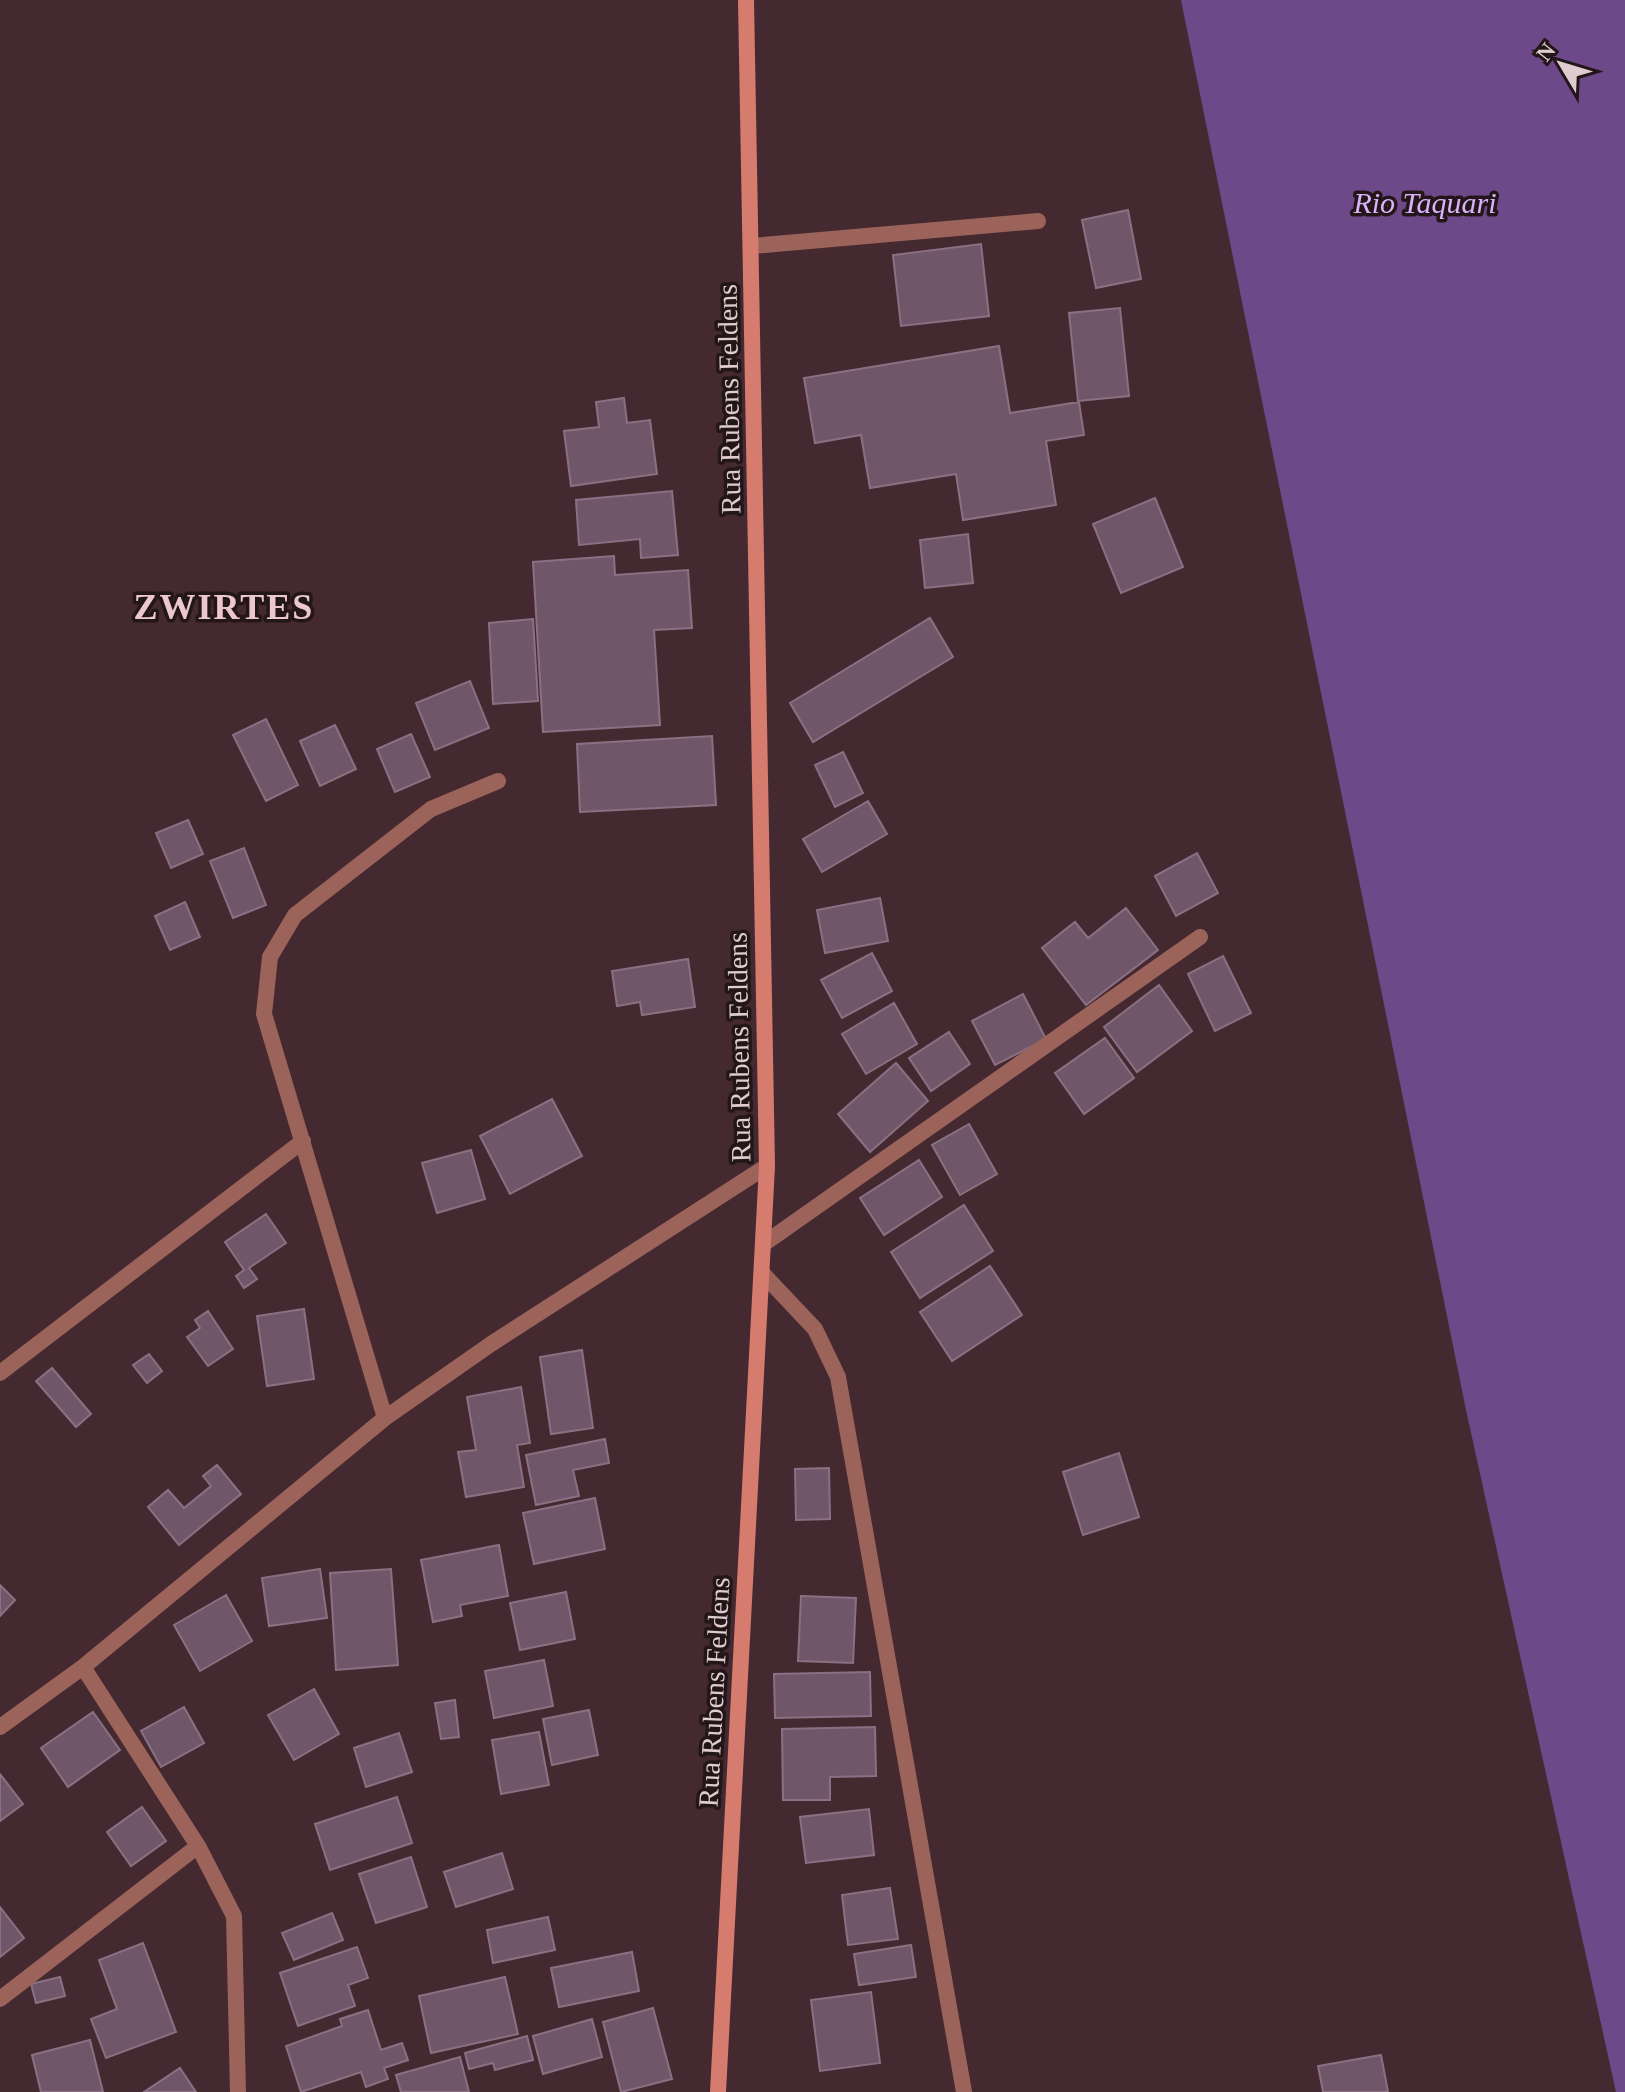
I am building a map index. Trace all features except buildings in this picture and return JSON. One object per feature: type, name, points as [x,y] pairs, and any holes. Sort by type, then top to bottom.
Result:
[{"type":"main road","name":"Rua Rubens Feldens","points":[[718,2092],[767,1166],[746,0]]},
{"type":"street","points":[[752,246],[1038,221]]},
{"type":"street","points":[[385,1418],[264,1014],[270,957],[295,915],[431,809],[498,781]]},
{"type":"street","points":[[765,1243],[1200,937]]},
{"type":"street","points":[[0,1373],[303,1141]]},
{"type":"street","points":[[0,1727],[83,1667],[385,1418],[491,1344],[767,1166]]},
{"type":"street","points":[[763,1274],[815,1329],[838,1377],[964,2092]]},
{"type":"street","points":[[83,1667],[198,1846],[234,1916],[238,2092]]},
{"type":"street","points":[[0,1999],[198,1846]]},
{"type":"water","name":"Rio Taquari","points":[[1181,0],[1625,0],[1625,2092],[1616,2092],[1466,1410]]},
{"type":"district","name":"ZWIRTES","points":[[224,607]]}]
